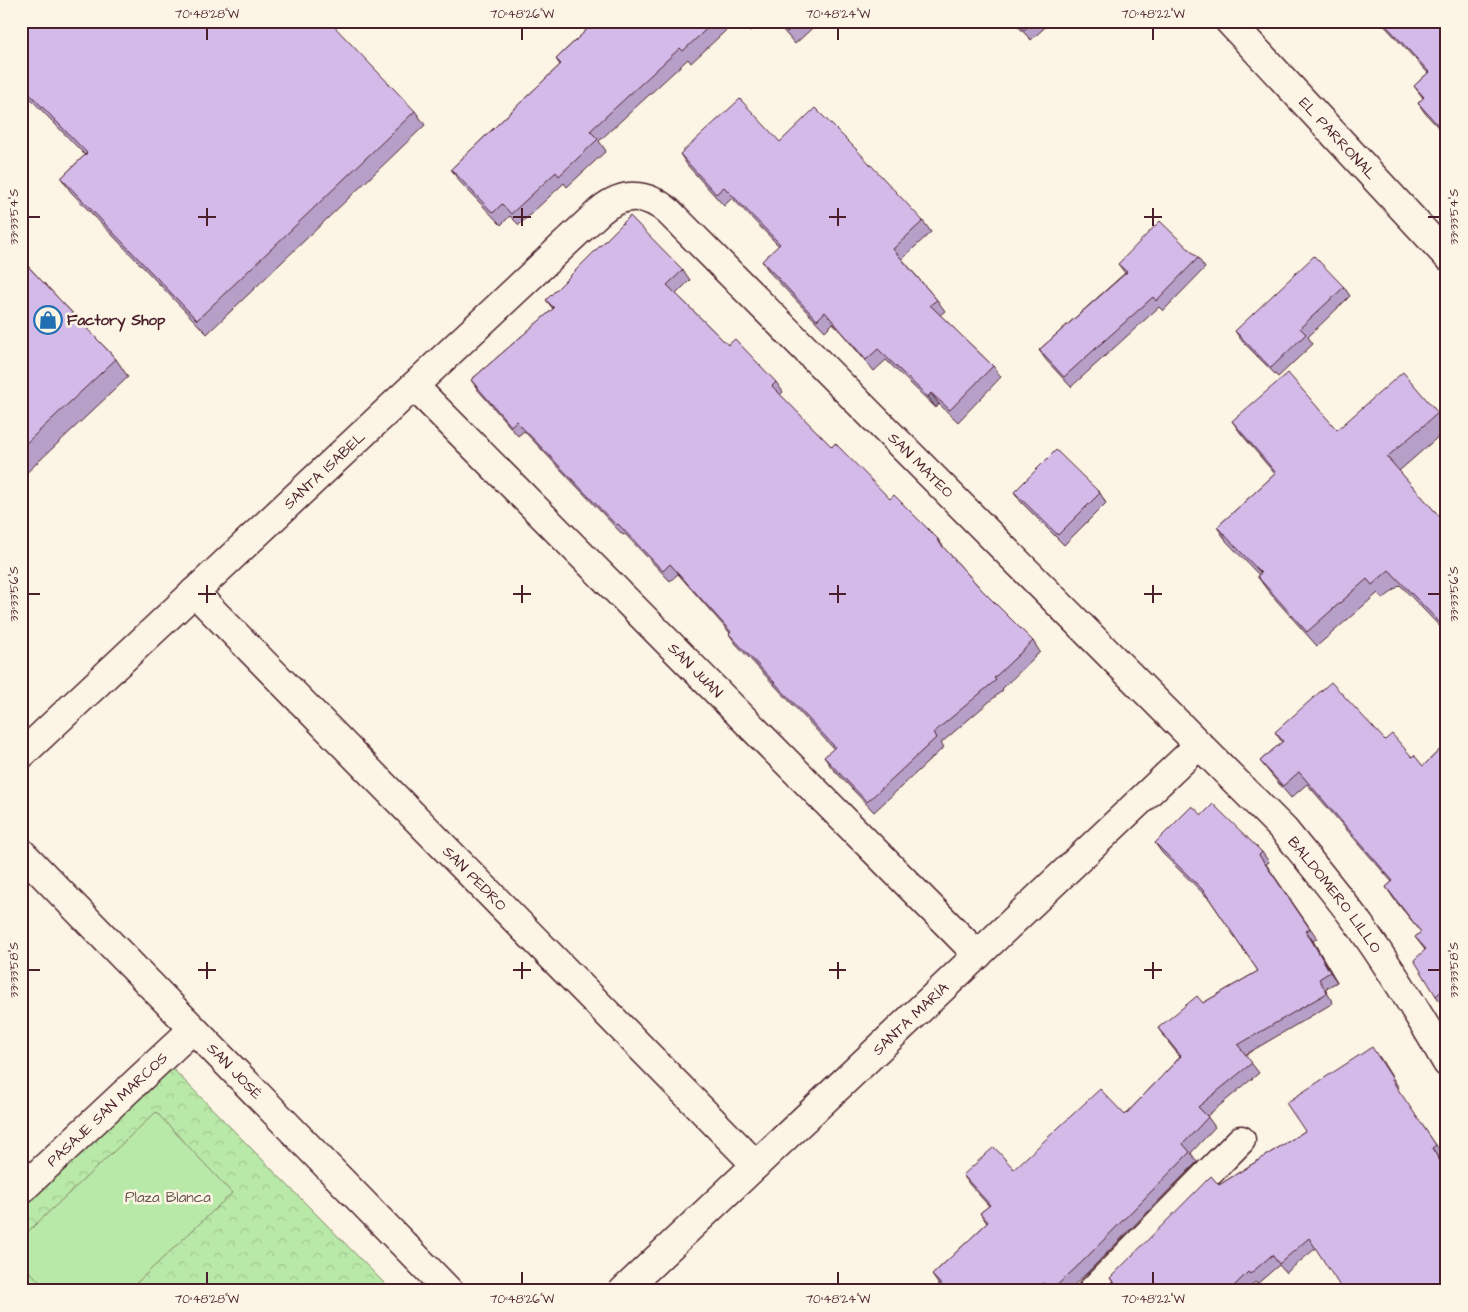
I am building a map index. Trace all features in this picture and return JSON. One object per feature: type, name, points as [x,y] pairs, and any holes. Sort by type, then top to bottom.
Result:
[{"type":"street","name":"EL PARRONAL","points":[[1229,21],[1447,256]]},
{"type":"street","name":"SANTA ISABEL","points":[[21,755],[600,211],[610,203],[622,198],[634,197]]},
{"type":"street","name":"SAN MATEO","points":[[634,197],[647,198],[669,212],[1199,745]]},
{"type":"street","name":"SAN JUAN","points":[[414,386],[978,955]]},
{"type":"street","name":"SAN PEDRO","points":[[194,592],[756,1165]]},
{"type":"street","name":"SANTA MARÍA","points":[[623,1291],[1199,745]]},
{"type":"street","name":"BALDOMERO LILLO","points":[[1199,745],[1284,831],[1324,878],[1399,982],[1447,1062]]},
{"type":"street","name":"SAN JOSÉ","points":[[21,852],[449,1291]]},
{"type":"street","name":"PASAJE SAN MARCOS","points":[[21,1190],[193,1029]]},
{"type":"street","points":[[1092,1291],[1241,1140]]},
{"type":"green space","name":"Plaza Blanca","points":[[169,1065],[392,1291],[21,1291],[21,1209]]},
{"type":"green space","points":[[156,1112],[232,1193],[128,1291],[48,1291],[21,1262],[21,1238]]},
{"type":"building","points":[[21,21],[329,21],[415,111],[197,320],[61,178],[87,153],[21,85]]},
{"type":"building","points":[[596,21],[715,21],[683,51],[680,48],[590,131],[598,139],[559,176],[556,172],[511,214],[502,204],[493,213],[451,169],[561,64],[556,59]]},
{"type":"building","points":[[777,21],[799,21],[787,32]]},
{"type":"building","points":[[1015,21],[1034,21],[1024,30]]},
{"type":"building","points":[[1382,21],[1447,21],[1447,135],[1418,103],[1424,97],[1414,86],[1429,72]]},
{"type":"building","points":[[740,99],[780,142],[815,108],[923,221],[893,249],[937,300],[930,305],[993,366],[950,410],[931,393],[928,397],[878,349],[866,360],[825,312],[817,320],[762,261],[780,244],[724,187],[716,194],[680,154]]},
{"type":"building","points":[[1447,142],[1447,150],[1443,146]]},
{"type":"building","points":[[630,216],[683,270],[667,285],[728,345],[735,339],[776,382],[772,386],[832,447],[835,443],[890,499],[894,495],[938,539],[981,589],[1033,641],[994,678],[996,680],[933,733],[937,737],[867,802],[824,757],[835,747],[729,634],[731,632],[670,564],[663,571],[516,421],[511,426],[471,380],[554,308],[546,300]]},
{"type":"building","points":[[1160,221],[1198,258],[1156,301],[1153,297],[1064,377],[1039,350],[1127,272],[1118,264]]},
{"type":"building","points":[[1314,256],[1344,287],[1300,328],[1306,334],[1271,368],[1235,331]]},
{"type":"building","name":"Factory Shop","points":[[21,259],[116,359],[21,448]]},
{"type":"building","points":[[1403,372],[1438,413],[1387,457],[1447,525],[1447,620],[1442,625],[1389,570],[1372,585],[1367,579],[1307,632],[1257,576],[1261,573],[1217,527],[1276,473],[1232,421],[1288,373],[1337,430]]},
{"type":"building","points":[[1056,450],[1100,493],[1058,535],[1014,492]]},
{"type":"building","points":[[1331,682],[1385,740],[1392,734],[1412,757],[1414,755],[1423,766],[1447,743],[1447,990],[1445,988],[1436,996],[1414,960],[1426,949],[1415,937],[1421,932],[1386,887],[1393,881],[1299,772],[1283,786],[1260,761],[1283,741],[1275,732]]},
{"type":"building","points":[[1213,804],[1262,852],[1259,855],[1310,929],[1306,931],[1330,972],[1319,979],[1327,993],[1238,1045],[1252,1063],[1198,1107],[1208,1117],[1183,1144],[1190,1152],[1051,1291],[1043,1283],[1035,1291],[947,1291],[932,1275],[988,1222],[980,1213],[990,1205],[963,1175],[994,1147],[1014,1169],[1100,1089],[1125,1115],[1181,1056],[1158,1028],[1197,996],[1203,1003],[1258,971],[1204,891],[1155,843],[1192,806],[1202,815]]},
{"type":"building","points":[[1372,1047],[1391,1079],[1436,1145],[1432,1148],[1447,1172],[1447,1291],[1343,1291],[1309,1238],[1279,1264],[1272,1255],[1250,1274],[1248,1272],[1229,1291],[1122,1291],[1110,1278],[1211,1176],[1219,1185],[1305,1131],[1286,1103]]},
{"type":"place","name":"Factory Shop","points":[[48,320]]}]
